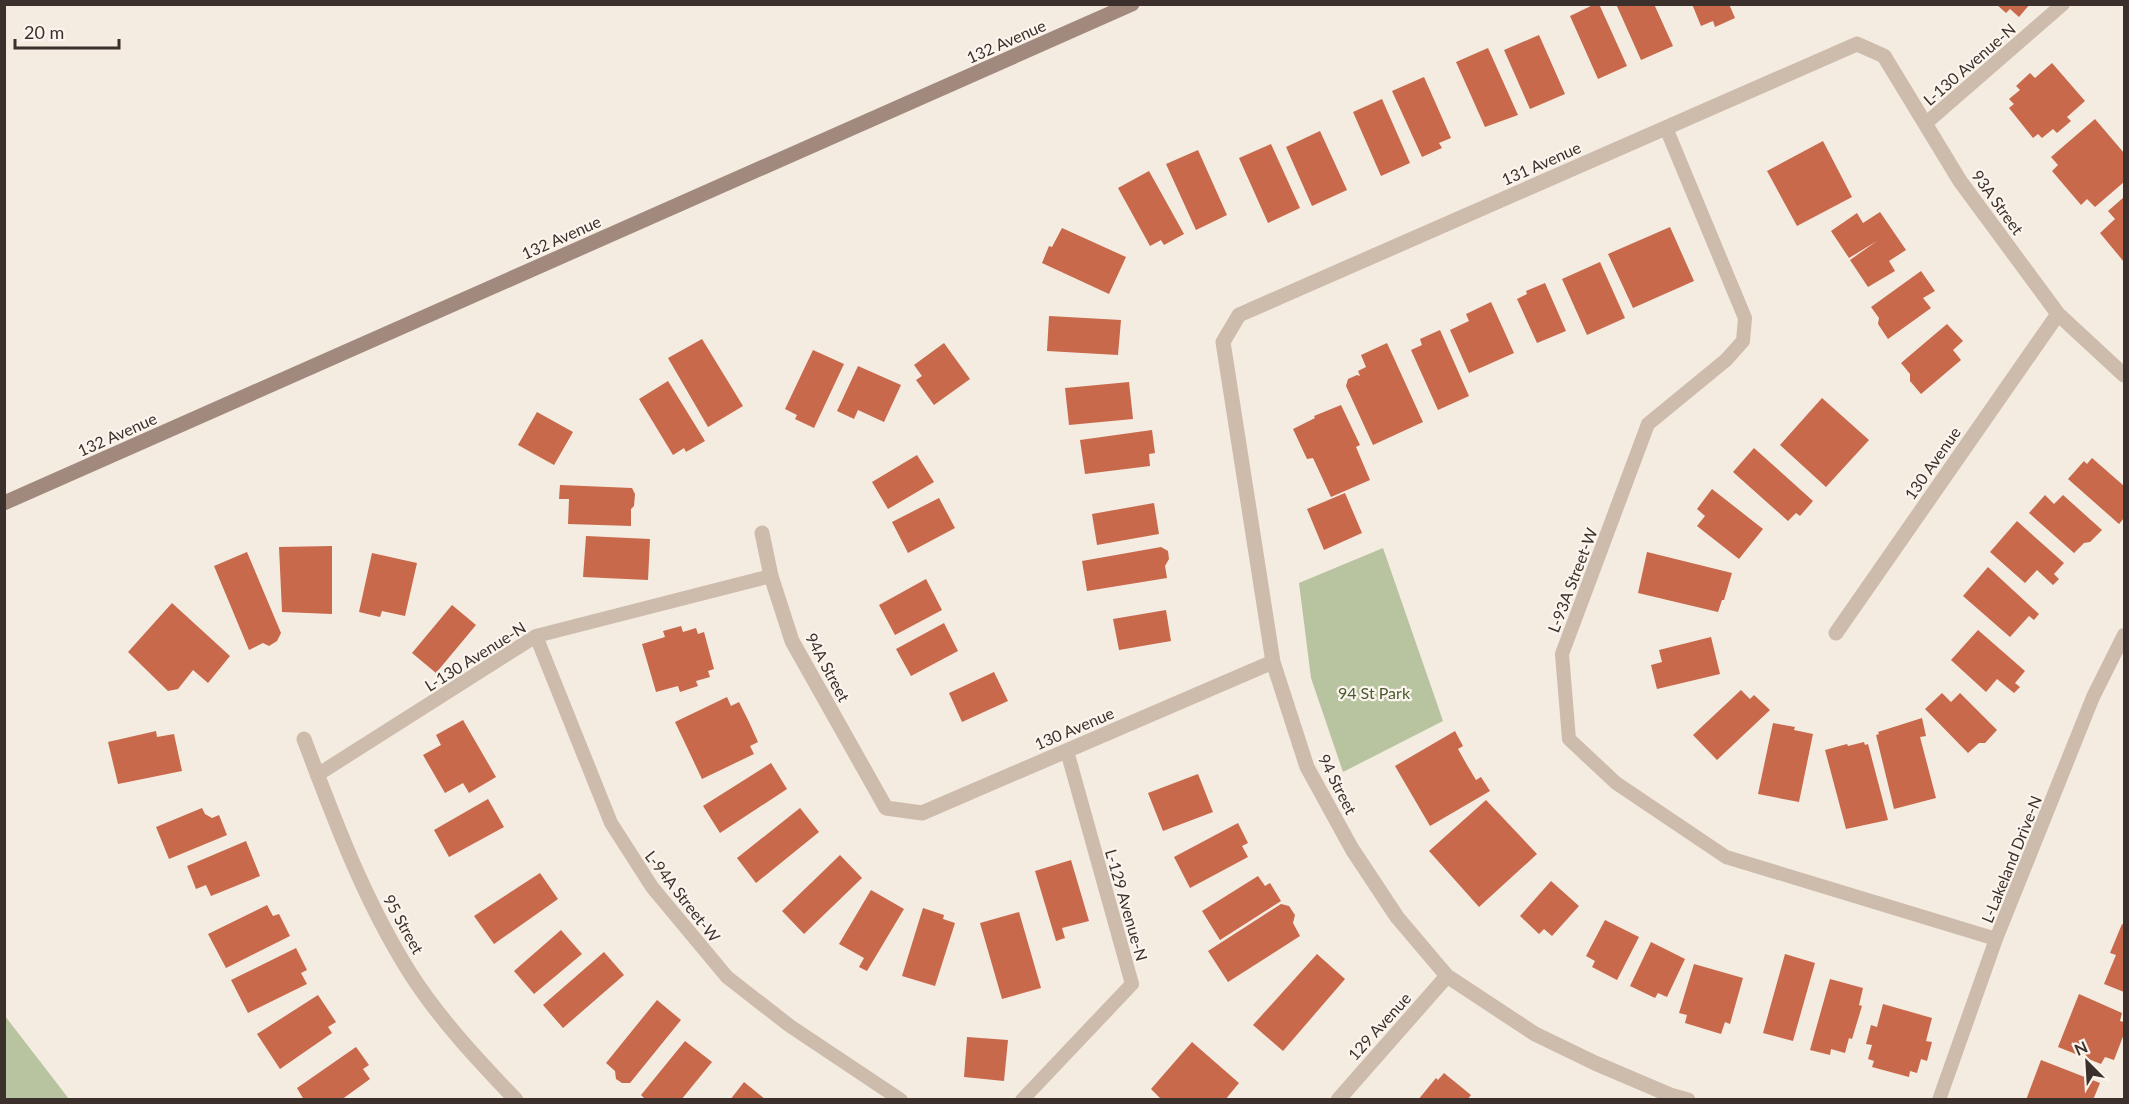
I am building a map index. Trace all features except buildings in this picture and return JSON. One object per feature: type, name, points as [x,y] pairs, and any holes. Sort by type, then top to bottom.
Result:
[{"type":"main road","name":"132 Avenue","points":[[4,503],[1132,4]]},
{"type":"street","name":"93A Street","points":[[1857,44],[1884,56],[1960,181],[2058,314],[2124,375]]},
{"type":"street","name":"131 Avenue","points":[[1239,315],[1857,44]]},
{"type":"street","name":"130 Avenue","points":[[1836,633],[2058,314]]},
{"type":"street","name":"94 Street","points":[[1239,315],[1223,342],[1273,662],[1307,767],[1352,849],[1397,917],[1447,976],[1535,1034],[1595,1063],[1670,1095],[1688,1100]]},
{"type":"street","name":"94A Street","points":[[762,533],[771,576],[792,641],[886,808]]},
{"type":"street","name":"130 Avenue","points":[[886,808],[922,813],[1273,662]]},
{"type":"street","name":"95 Street","points":[[304,739],[364,890],[411,973],[461,1041],[516,1100]]},
{"type":"street","name":"129 Avenue","points":[[1338,1100],[1447,976]]},
{"type":"lane","name":"L-130 Avenue-N","points":[[1925,124],[2062,4]]},
{"type":"lane","name":"L-93A Street-W","points":[[1666,128],[1745,318],[1743,341],[1726,360],[1648,424],[1562,654],[1569,739],[1616,783],[1726,857],[1996,939]]},
{"type":"lane","name":"L-130 Avenue-N","points":[[317,775],[536,636],[771,576]]},
{"type":"lane","name":"L-Lakeland Drive-N","points":[[1939,1100],[1996,939],[2093,698],[2124,635]]},
{"type":"lane","name":"L-94A Street-W","points":[[536,636],[611,823],[652,887],[726,977],[790,1026],[901,1100]]},
{"type":"lane","name":"L-129 Avenue-N","points":[[1022,1100],[1132,984],[1067,751]]},
{"type":"green space","name":"94 St Park","points":[[1383,548],[1443,721],[1343,772],[1311,678],[1299,583]]},
{"type":"green space","points":[[5,1016],[69,1099],[5,1099]]}]
